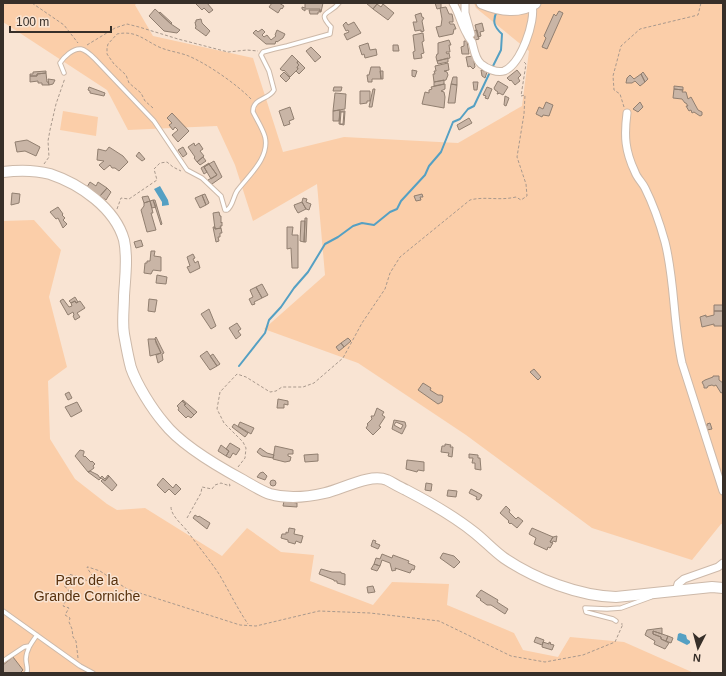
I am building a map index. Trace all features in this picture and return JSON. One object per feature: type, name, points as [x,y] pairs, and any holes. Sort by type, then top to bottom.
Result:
[{"type":"main road","points":[[482,3],[503,9],[521,9],[534,4]]},
{"type":"main road","points":[[3,172],[40,172],[65,180],[87,192],[111,215],[124,240],[126,259],[124,333],[132,369],[152,407],[164,424],[179,438],[233,474],[269,494],[292,497],[315,496],[344,488],[370,478],[382,479],[425,500],[461,523],[503,557],[528,571],[555,583],[600,596],[616,597],[712,587],[723,588]]},
{"type":"street","points":[[453,3],[467,35],[471,40]]},
{"type":"street","points":[[465,3],[471,40],[478,62],[491,70],[504,71],[513,63],[526,42],[533,18],[534,4]]},
{"type":"street","points":[[626,113],[624,133],[629,157],[636,174],[644,186],[665,242],[679,348],[698,416],[723,491]]},
{"type":"street","points":[[676,591],[678,584],[684,579],[718,567],[723,563]]},
{"type":"lane","points":[[64,73],[60,63],[66,55],[74,51],[81,49],[95,59],[154,121],[187,170],[202,178],[221,196],[225,210],[229,209],[236,194],[256,168],[265,149],[265,137],[253,112],[253,106],[255,103],[270,95],[274,90],[269,71],[261,56],[263,52],[330,34],[331,28],[324,20],[325,15],[334,9],[339,3]]},
{"type":"lane","points":[[616,621],[586,612],[585,608],[621,608],[648,599],[656,593]]},
{"type":"lane","points":[[3,611],[80,666],[93,673]]},
{"type":"lane","points":[[26,673],[28,668],[26,664],[26,654],[29,646],[37,634]]},
{"type":"lane","points":[[3,661],[12,654],[29,646]]},
{"type":"path","points":[[32,3],[64,25],[81,49],[116,28],[127,24],[140,26],[178,40],[228,52],[247,50],[263,52]]},
{"type":"path","points":[[626,113],[620,94],[614,90],[613,76],[621,46],[640,28],[698,15],[701,3]]},
{"type":"path","points":[[153,108],[145,101],[141,93],[130,83],[126,75],[114,64],[107,54],[108,44],[117,34],[127,33],[140,36],[159,47],[197,60],[213,69],[255,103]]},
{"type":"path","points":[[187,518],[201,493],[202,487],[212,489],[215,485],[221,483],[230,486],[230,483],[226,480],[226,478],[230,478],[245,458],[246,448],[243,442],[224,423],[217,409],[220,392],[237,374],[246,377],[270,392],[276,391],[282,387],[303,387],[314,383],[343,358],[362,323],[385,289],[390,273],[400,257],[470,200],[478,198],[507,199],[516,197],[521,200],[527,196],[526,184],[517,157],[518,142],[524,114],[525,95],[521,96],[521,88],[526,64],[523,61]]},
{"type":"path","points":[[40,172],[49,157],[48,141],[56,104],[63,84],[64,73]]},
{"type":"path","points":[[111,215],[117,212],[118,204],[121,198],[129,199],[157,180],[154,169],[160,163],[167,162],[183,172],[187,170]]},
{"type":"path","points":[[171,507],[173,514],[183,524],[211,563],[248,625]]},
{"type":"path","points":[[80,666],[76,641],[73,637],[73,630],[69,622],[70,618],[65,615],[69,608],[63,606],[66,600],[59,594],[62,592],[66,595],[69,593],[68,589],[64,585],[69,584],[69,574],[84,579],[99,588],[100,585],[87,567],[100,571],[127,589],[240,625],[256,626],[319,611],[378,613],[439,621],[511,656],[545,662],[584,656],[615,642],[623,624],[616,621]]},
{"type":"green space","points":[[3,3],[137,3],[135,5],[153,36],[253,58],[283,152],[344,137],[458,143],[522,106],[529,51],[476,8],[474,3],[723,3],[723,524],[721,524],[692,560],[592,528],[466,435],[358,363],[264,329],[325,275],[317,184],[253,221],[235,165],[217,126],[128,130],[107,90],[3,22]]},
{"type":"green space","points":[[63,111],[98,117],[96,136],[60,130]]},
{"type":"green space","name":"Parc de la Grande Corniche","points":[[34,220],[61,250],[49,297],[67,367],[48,381],[50,439],[75,479],[107,504],[117,510],[145,508],[222,556],[247,528],[281,552],[314,555],[310,581],[373,605],[392,582],[449,584],[447,605],[514,633],[523,650],[558,657],[570,637],[624,642],[694,673],[3,673],[3,221]]},
{"type":"water","points":[[160,186],[168,200],[169,205],[162,206],[162,202],[154,189]]},
{"type":"water","points":[[680,633],[686,635],[690,643],[687,645],[677,640],[678,634]]},
{"type":"building","points":[[195,3],[207,3],[213,10],[209,13],[204,8],[202,10]]},
{"type":"building","points":[[272,3],[279,3],[284,6],[278,13],[269,7]]},
{"type":"building","points":[[305,3],[323,3],[321,12],[320,9],[305,9],[305,11],[302,7],[305,8]]},
{"type":"building","points":[[366,3],[376,3],[377,4],[373,9]]},
{"type":"building","points":[[435,3],[441,3],[441,8],[437,9]]},
{"type":"building","points":[[377,4],[381,7],[383,4],[394,13],[388,20],[373,9]]},
{"type":"building","points":[[446,7],[449,14],[452,14],[453,19],[453,22],[449,22],[450,24],[454,24],[456,29],[454,29],[453,34],[439,37],[436,27],[441,26],[442,19],[440,8]]},
{"type":"building","points":[[155,9],[180,30],[177,33],[164,31],[149,16]]},
{"type":"building","points":[[309,10],[320,10],[320,12],[318,12],[318,14],[310,14]]},
{"type":"building","points":[[559,11],[563,13],[547,49],[542,47],[546,38],[544,36],[554,14],[556,16]]},
{"type":"building","points":[[160,12],[172,23],[171,24],[159,13]]},
{"type":"building","points":[[421,13],[422,17],[424,18],[422,21],[424,31],[421,32],[421,30],[415,31],[413,22],[417,22],[415,15]]},
{"type":"building","points":[[201,19],[202,23],[210,31],[206,36],[195,28],[196,20]]},
{"type":"building","points":[[346,22],[348,25],[354,22],[361,33],[347,40],[344,34],[349,32],[348,30],[346,31],[343,25]]},
{"type":"building","points":[[482,23],[484,31],[480,32],[481,36],[478,37],[475,25]]},
{"type":"building","points":[[262,29],[265,32],[262,35],[264,37],[267,35],[271,40],[276,36],[277,30],[285,34],[283,38],[277,42],[276,41],[275,44],[266,44],[253,33],[256,30],[258,32]]},
{"type":"building","points":[[477,30],[479,39],[475,40],[472,31]]},
{"type":"building","points":[[423,33],[424,41],[422,42],[424,53],[421,54],[422,58],[414,59],[413,52],[415,51],[413,35]]},
{"type":"building","points":[[449,40],[451,45],[449,45],[450,52],[446,52],[447,54],[449,53],[450,58],[437,61],[436,57],[438,54],[438,43]]},
{"type":"building","points":[[464,41],[467,41],[469,54],[462,54],[461,47],[464,46]]},
{"type":"building","points":[[368,43],[370,50],[376,49],[377,55],[365,58],[364,54],[362,55],[359,46]]},
{"type":"building","points":[[393,45],[398,45],[399,51],[393,51]]},
{"type":"building","points":[[311,47],[321,57],[315,62],[306,51]]},
{"type":"building","points":[[292,55],[298,61],[297,63],[299,65],[297,67],[298,69],[290,77],[284,70],[283,71],[280,69]]},
{"type":"building","points":[[473,56],[475,67],[473,69],[470,66],[468,67],[466,57]]},
{"type":"building","points":[[448,58],[448,62],[438,64],[437,61]]},
{"type":"building","points":[[298,61],[305,68],[299,74],[296,71],[299,65],[297,63]]},
{"type":"building","points":[[448,63],[449,70],[444,71],[447,72],[448,75],[446,80],[434,82],[433,74],[435,74],[434,71],[436,71],[435,66]]},
{"type":"building","points":[[371,67],[380,67],[381,79],[372,79],[372,82],[368,82],[367,75],[369,75]]},
{"type":"building","points":[[412,70],[417,71],[415,77],[412,76]]},
{"type":"building","points":[[481,70],[487,72],[485,78],[482,76]]},
{"type":"building","points":[[517,70],[521,75],[518,78],[520,81],[515,85],[507,78]]},
{"type":"building","points":[[46,71],[46,73],[37,74],[37,76],[30,76],[33,72]]},
{"type":"building","points":[[380,71],[383,71],[383,79],[381,79]]},
{"type":"building","points":[[284,72],[290,78],[286,82],[280,76]]},
{"type":"building","points":[[643,72],[648,79],[645,82],[641,74]]},
{"type":"building","points":[[46,73],[47,82],[49,85],[42,85],[42,83],[38,83],[38,81],[30,82],[30,76],[37,76],[37,74]]},
{"type":"building","points":[[641,74],[645,82],[640,86],[635,81],[632,83],[626,83],[627,78],[630,75],[634,79]]},
{"type":"building","points":[[453,77],[457,77],[457,85],[451,84]]},
{"type":"building","points":[[48,79],[55,80],[53,84],[49,85]]},
{"type":"building","points":[[444,80],[444,84],[434,86],[434,82]]},
{"type":"building","points":[[498,81],[508,87],[503,95],[499,93],[497,94],[498,92],[494,88]]},
{"type":"building","points":[[473,82],[478,82],[477,90],[474,90]]},
{"type":"building","points":[[445,84],[445,89],[441,91],[444,92],[445,97],[444,108],[422,104],[425,92],[429,93],[429,90],[432,89],[431,87]]},
{"type":"building","points":[[451,84],[457,85],[455,103],[448,103]]},
{"type":"building","points":[[674,86],[683,87],[683,90],[674,89]]},
{"type":"building","points":[[89,87],[105,93],[104,96],[90,93],[88,90]]},
{"type":"building","points":[[334,87],[342,87],[341,91],[333,91]]},
{"type":"building","points":[[487,87],[492,89],[488,99],[483,95]]},
{"type":"building","points":[[373,89],[375,89],[372,107],[369,107]]},
{"type":"building","points":[[674,89],[683,90],[682,92],[686,92],[688,99],[691,97],[698,110],[702,112],[702,115],[700,116],[694,112],[692,113],[691,110],[689,111],[686,106],[688,106],[682,99],[673,98]]},
{"type":"building","points":[[360,91],[370,91],[370,101],[360,104]]},
{"type":"building","points":[[335,93],[346,94],[345,109],[333,111]]},
{"type":"building","points":[[505,96],[509,98],[506,106],[504,105]]},
{"type":"building","points":[[546,102],[553,105],[549,116],[543,115],[542,117],[536,114],[539,107],[543,109]]},
{"type":"building","points":[[640,102],[643,107],[638,112],[633,109]]},
{"type":"building","points":[[290,107],[294,119],[289,121],[290,124],[284,126],[279,111]]},
{"type":"building","points":[[340,110],[339,121],[333,121],[333,111]]},
{"type":"building","points":[[340,111],[345,111],[344,125],[339,124]],"holes":[[[341,112],[344,112],[343,124],[340,124]]]},
{"type":"building","points":[[172,113],[189,131],[178,142],[172,135],[178,130],[175,127],[173,130],[169,125],[172,123],[167,118]]},
{"type":"building","points":[[469,118],[472,123],[459,130],[457,125]]},
{"type":"building","points":[[27,140],[40,147],[36,156],[25,151],[17,152],[15,142]]},
{"type":"building","points":[[194,143],[195,146],[199,143],[203,149],[200,151],[204,156],[197,162],[188,147]]},
{"type":"building","points":[[109,147],[123,156],[128,162],[119,171],[112,168],[110,165],[104,170],[99,165],[104,161],[97,160],[98,149],[106,151]]},
{"type":"building","points":[[183,147],[187,154],[183,157],[178,150]]},
{"type":"building","points":[[139,152],[145,159],[142,161],[136,156]]},
{"type":"building","points":[[203,157],[206,161],[200,165],[197,162]]},
{"type":"building","points":[[214,161],[222,177],[212,184],[208,180],[217,175],[209,164]]},
{"type":"building","points":[[209,163],[204,167],[207,172],[204,174],[201,168]]},
{"type":"building","points":[[209,164],[217,175],[211,179],[204,167]]},
{"type":"building","points":[[90,182],[96,186],[98,182],[107,188],[100,196],[87,187]]},
{"type":"building","points":[[107,188],[111,192],[106,200],[100,196]]},
{"type":"building","points":[[12,193],[20,194],[19,203],[11,205]]},
{"type":"building","points":[[205,194],[209,203],[206,205],[202,195]]},
{"type":"building","points":[[422,194],[423,197],[420,197],[421,200],[416,201],[414,196]]},
{"type":"building","points":[[202,195],[206,205],[200,208],[195,198]]},
{"type":"building","points":[[148,196],[150,201],[144,203],[142,197]]},
{"type":"building","points":[[303,198],[307,199],[306,202],[311,204],[309,210],[306,209],[302,202]]},
{"type":"building","points":[[153,200],[155,200],[162,224],[161,225]]},
{"type":"building","points":[[153,200],[156,207],[152,208],[150,201]]},
{"type":"building","points":[[150,201],[153,213],[151,213],[156,230],[147,232],[141,210],[144,203]]},
{"type":"building","points":[[302,202],[306,209],[298,213],[294,205]]},
{"type":"building","points":[[58,207],[65,218],[63,220],[67,224],[63,228],[58,218],[56,219],[50,212]]},
{"type":"building","points":[[219,212],[222,226],[220,226],[221,228],[215,229],[213,213]]},
{"type":"building","points":[[305,218],[307,218],[306,242],[304,242]]},
{"type":"building","points":[[301,221],[305,221],[304,242],[300,241]]},
{"type":"building","points":[[213,227],[215,227],[215,229],[221,228],[222,233],[220,233],[220,237],[218,237],[219,241],[216,242]]},
{"type":"building","points":[[287,227],[293,227],[292,235],[298,235],[298,268],[292,268],[291,248],[287,249]]},
{"type":"building","points":[[141,240],[143,246],[136,248],[134,242]]},
{"type":"building","points":[[151,251],[155,251],[154,256],[161,257],[161,271],[153,270],[151,274],[144,273],[145,263],[150,261]]},
{"type":"building","points":[[193,254],[195,263],[198,261],[200,268],[190,273],[187,267],[190,266],[187,257]]},
{"type":"building","points":[[157,275],[167,277],[166,284],[156,283]]},
{"type":"building","points":[[262,284],[268,295],[262,298],[256,287]]},
{"type":"building","points":[[256,287],[262,298],[254,302],[255,304],[252,305],[249,299],[253,297],[250,290]]},
{"type":"building","points":[[75,297],[78,302],[76,303],[75,301],[71,303],[69,301]]},
{"type":"building","points":[[63,299],[69,307],[72,306],[71,303],[80,301],[85,308],[77,313],[80,317],[75,320],[73,312],[68,315],[60,301]]},
{"type":"building","points":[[149,299],[157,300],[155,312],[148,311]]},
{"type":"building","points":[[714,305],[723,305],[723,311],[714,311]]},
{"type":"building","points":[[209,309],[216,326],[211,329],[201,314]]},
{"type":"building","points":[[714,311],[723,311],[723,326],[714,326],[714,324],[702,327],[700,317],[714,315]]},
{"type":"building","points":[[237,323],[241,329],[238,331],[241,335],[236,339],[229,328]]},
{"type":"building","points":[[156,337],[164,353],[162,354],[163,360],[158,363],[156,355],[161,353],[156,343]]},
{"type":"building","points":[[348,338],[351,341],[344,347],[341,343]]},
{"type":"building","points":[[148,339],[155,339],[161,353],[150,356]]},
{"type":"building","points":[[341,343],[344,347],[339,351],[336,347]]},
{"type":"building","points":[[207,351],[217,366],[210,370],[200,356]]},
{"type":"building","points":[[213,354],[220,364],[217,366],[210,356]]},
{"type":"building","points":[[534,369],[541,377],[538,380],[530,372]]},
{"type":"building","points":[[713,376],[719,376],[719,380],[723,383],[723,392],[721,393],[716,385],[704,388],[702,382]]},
{"type":"building","points":[[423,383],[431,388],[430,390],[443,396],[442,402],[438,404],[418,390]]},
{"type":"building","points":[[69,392],[72,398],[68,400],[65,394]]},
{"type":"building","points":[[278,399],[288,401],[288,405],[284,404],[284,408],[277,408]]},
{"type":"building","points":[[183,400],[197,412],[194,415],[184,405],[186,404],[182,401]]},
{"type":"building","points":[[182,401],[194,415],[191,418],[188,416],[186,418],[178,410],[179,408],[177,406]]},
{"type":"building","points":[[77,402],[82,411],[71,417],[65,407]]},
{"type":"building","points":[[377,408],[384,412],[382,415],[385,417],[379,426],[381,427],[373,435],[366,428],[368,425],[367,424],[372,419],[371,416],[374,416]]},
{"type":"building","points":[[394,420],[405,422],[406,426],[402,434],[392,429]],"holes":[[[396,422],[403,425],[401,429],[394,425]]]},
{"type":"building","points":[[240,422],[254,428],[251,434],[238,426]]},
{"type":"building","points":[[710,423],[712,429],[707,430],[706,426]]},
{"type":"building","points":[[234,424],[248,433],[245,437],[232,427]]},
{"type":"building","points":[[230,443],[240,449],[236,455],[233,453],[230,458],[226,456],[229,451],[226,449]]},
{"type":"building","points":[[445,444],[453,447],[452,457],[448,456],[449,453],[441,452],[442,446],[445,446]]},
{"type":"building","points":[[221,445],[229,451],[226,456],[218,451]]},
{"type":"building","points":[[275,446],[293,450],[293,454],[288,454],[288,456],[291,457],[290,461],[285,462],[273,459]]},
{"type":"building","points":[[260,448],[267,453],[274,455],[273,458],[262,456],[257,452]]},
{"type":"building","points":[[80,450],[84,451],[84,457],[85,456],[95,464],[93,466],[94,468],[88,472],[75,456]]},
{"type":"building","points":[[318,454],[318,461],[305,462],[304,455]]},
{"type":"building","points":[[469,454],[478,455],[478,458],[480,458],[481,470],[475,469],[475,463],[472,463],[473,458],[469,458]]},
{"type":"building","points":[[407,460],[424,462],[424,471],[418,470],[417,472],[406,469]]},
{"type":"building","points":[[90,471],[98,475],[100,478],[102,476],[105,479],[108,475],[109,476],[105,481],[101,478],[99,480],[88,472]]},
{"type":"building","points":[[263,472],[267,476],[265,480],[257,477]]},
{"type":"building","points":[[109,476],[117,485],[112,491],[101,481],[103,479],[105,481]]},
{"type":"building","points":[[163,478],[173,488],[176,484],[181,489],[175,495],[169,489],[165,493],[157,485]]},
{"type":"building","points":[[273,480],[276,483],[273,486],[270,483]]},
{"type":"building","points":[[426,483],[432,484],[431,491],[425,490]]},
{"type":"building","points":[[471,489],[482,495],[480,499],[476,499],[477,497],[469,493]]},
{"type":"building","points":[[448,490],[457,491],[456,497],[447,496]]},
{"type":"building","points":[[284,501],[297,503],[297,507],[283,506]]},
{"type":"building","points":[[506,506],[510,510],[509,512],[516,519],[518,517],[523,521],[517,528],[511,523],[510,524],[508,522],[509,521],[500,513]]},
{"type":"building","points":[[195,515],[210,523],[207,529],[193,518]]},
{"type":"building","points":[[289,528],[295,529],[294,534],[303,536],[301,543],[296,541],[295,544],[281,538],[282,534],[286,534],[286,532],[288,533]]},
{"type":"building","points":[[532,528],[553,537],[550,542],[553,543],[550,548],[548,547],[547,550],[534,544],[536,538],[529,534]]},
{"type":"building","points":[[557,536],[556,542],[550,542],[553,537]]},
{"type":"building","points":[[373,540],[376,541],[375,543],[380,545],[378,549],[371,546]]},
{"type":"building","points":[[443,553],[454,556],[460,562],[454,568],[440,558]]},
{"type":"building","points":[[382,554],[392,558],[393,555],[409,561],[408,563],[415,566],[414,570],[412,569],[410,573],[395,568],[396,570],[392,571],[390,563],[382,560],[380,566],[374,564],[376,558],[380,559]]},
{"type":"building","points":[[374,564],[380,566],[377,571],[371,569]]},
{"type":"building","points":[[321,569],[345,574],[345,585],[337,583],[337,581],[319,574]]},
{"type":"building","points":[[373,586],[375,592],[368,593],[367,587]]},
{"type":"building","points":[[481,590],[498,600],[497,602],[508,609],[505,614],[491,605],[487,605],[476,596]]},
{"type":"building","points":[[662,628],[662,634],[653,631],[653,634],[661,637],[661,639],[669,643],[665,649],[654,644],[655,641],[645,635],[647,630]]},
{"type":"building","points":[[653,631],[668,636],[666,641],[653,634]]},
{"type":"building","points":[[668,636],[673,638],[671,643],[666,641]]},
{"type":"building","points":[[536,637],[544,640],[542,645],[534,642]]},
{"type":"building","points":[[543,642],[549,644],[549,642],[551,643],[550,644],[554,645],[552,650],[542,647]]},
{"type":"building","points":[[13,657],[23,670],[20,673],[3,673],[3,665]]},
{"type":"waterway","points":[[492,68],[501,50],[502,34],[497,29],[494,21],[497,11]]},
{"type":"waterway","points":[[239,366],[265,333],[269,320],[308,272],[325,244],[353,226],[362,223],[374,225],[390,212],[397,209],[401,201],[425,175],[429,166],[441,152],[453,122],[460,119],[468,109],[474,106],[490,72]]}]
